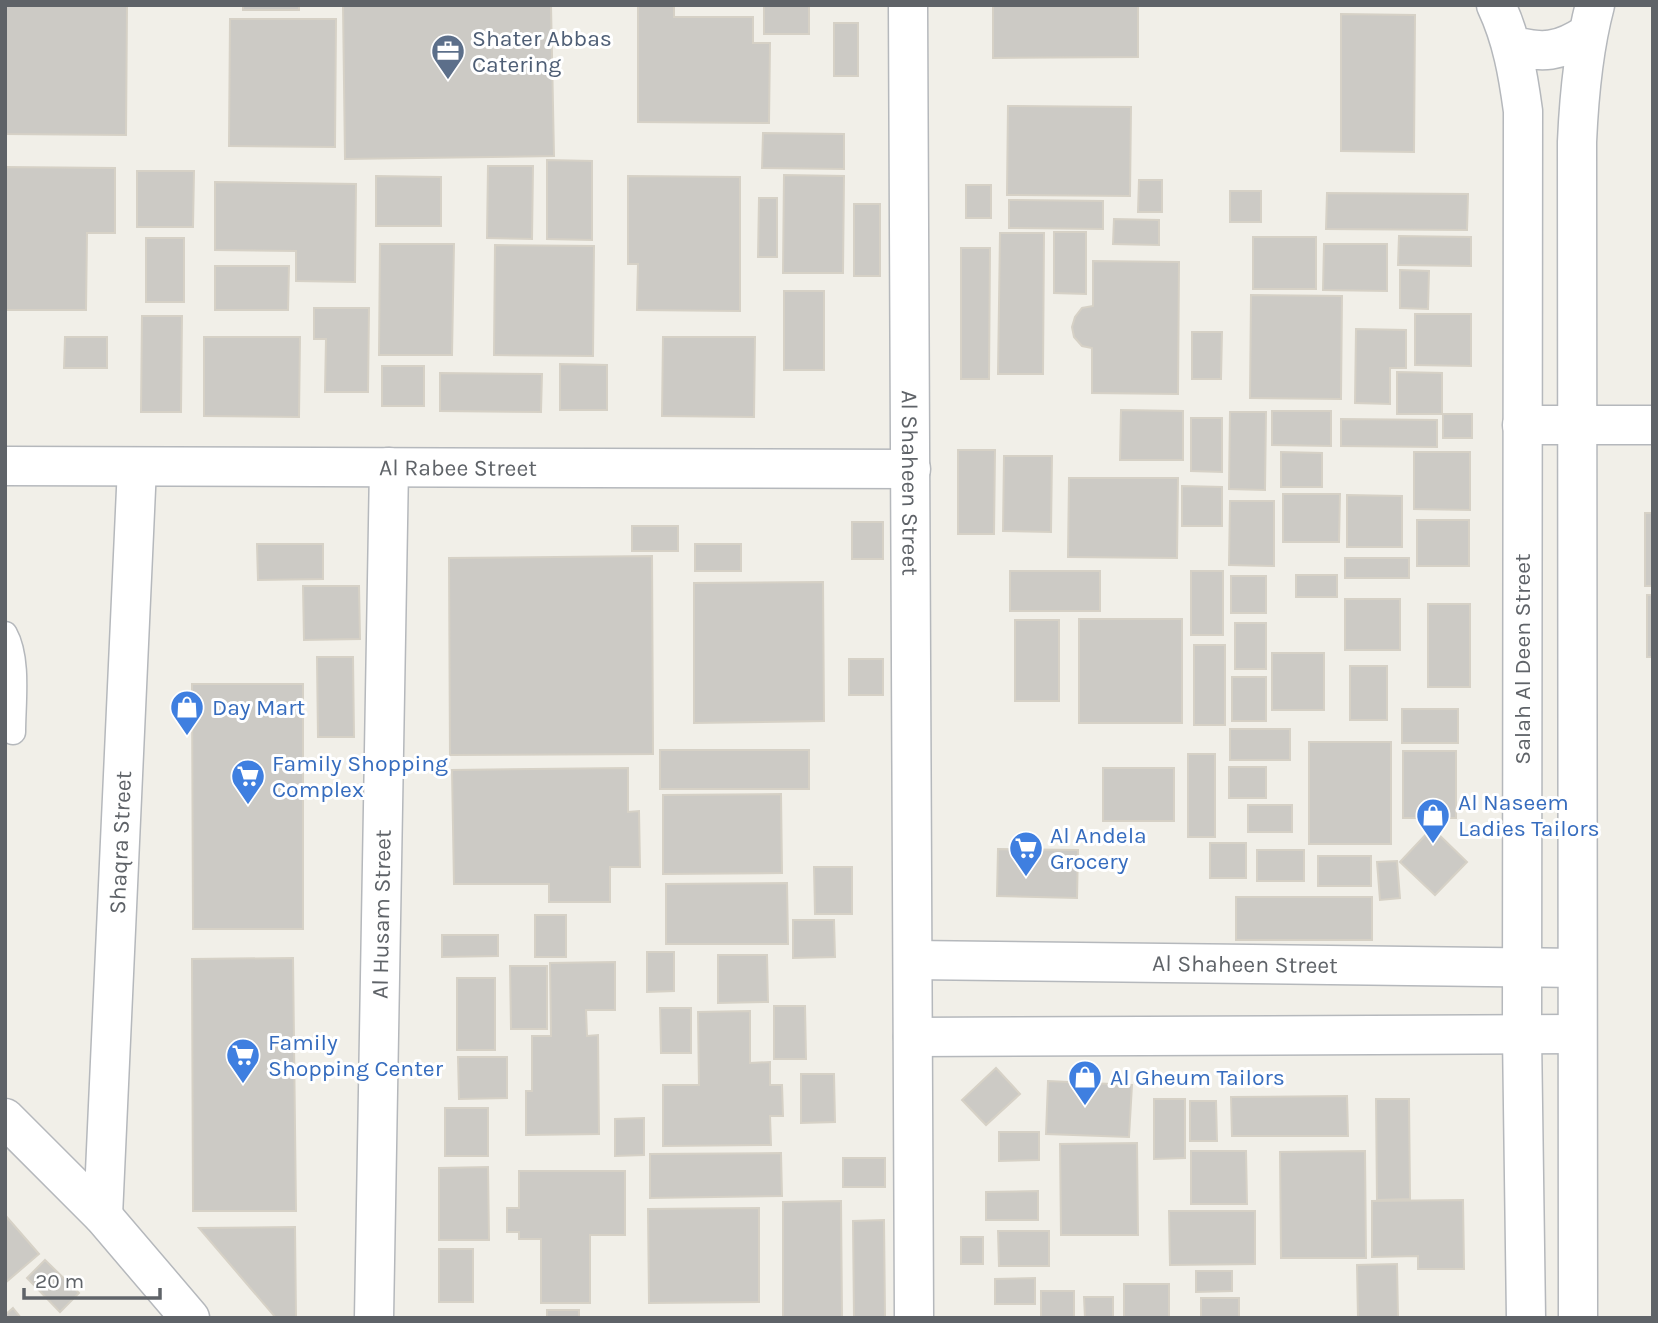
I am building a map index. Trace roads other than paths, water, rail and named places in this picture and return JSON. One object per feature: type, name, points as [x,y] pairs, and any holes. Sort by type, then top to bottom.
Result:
[{"type":"street","name":"Al Shaheen Street","points":[[908,5],[914,1318]]},
{"type":"street","name":"Salah Al Deen Street","points":[[1496,5],[1518,68],[1523,111],[1522,1035],[1526,1318]]},
{"type":"street","points":[[1511,45],[1530,50],[1551,50],[1571,45],[1591,20]]},
{"type":"street","points":[[1578,1318],[1577,142],[1581,84],[1591,20]]},
{"type":"street","points":[[1522,425],[1653,425]]},
{"type":"street","name":"Al Rabee Street","points":[[5,466],[911,470]]},
{"type":"street","name":"Shaqra Street","points":[[103,1216],[137,467]]},
{"type":"street","name":"Al Husam Street","points":[[374,1318],[389,467]]},
{"type":"street","name":"Al Shaheen Street","points":[[913,960],[1577,968]]},
{"type":"street","points":[[913,1037],[1577,1034]]},
{"type":"street","points":[[5,1118],[103,1216],[190,1318]]},
{"type":"lane","points":[[5,634],[13,655],[13,732]]},
{"type":"place","name":"Shater Abbas Catering","points":[[448,81]]},
{"type":"place","name":"Day Mart","points":[[187,737]]},
{"type":"place","name":"Family Shopping Complex","points":[[248,806]]},
{"type":"place","name":"Al Naseem Ladies Tailors","points":[[1433,845]]},
{"type":"place","name":"Al Andela Grocery","points":[[1026,878]]},
{"type":"place","name":"Family Shopping Center","points":[[243,1085]]},
{"type":"place","name":"Al Gheum Tailors","points":[[1085,1107]]}]
